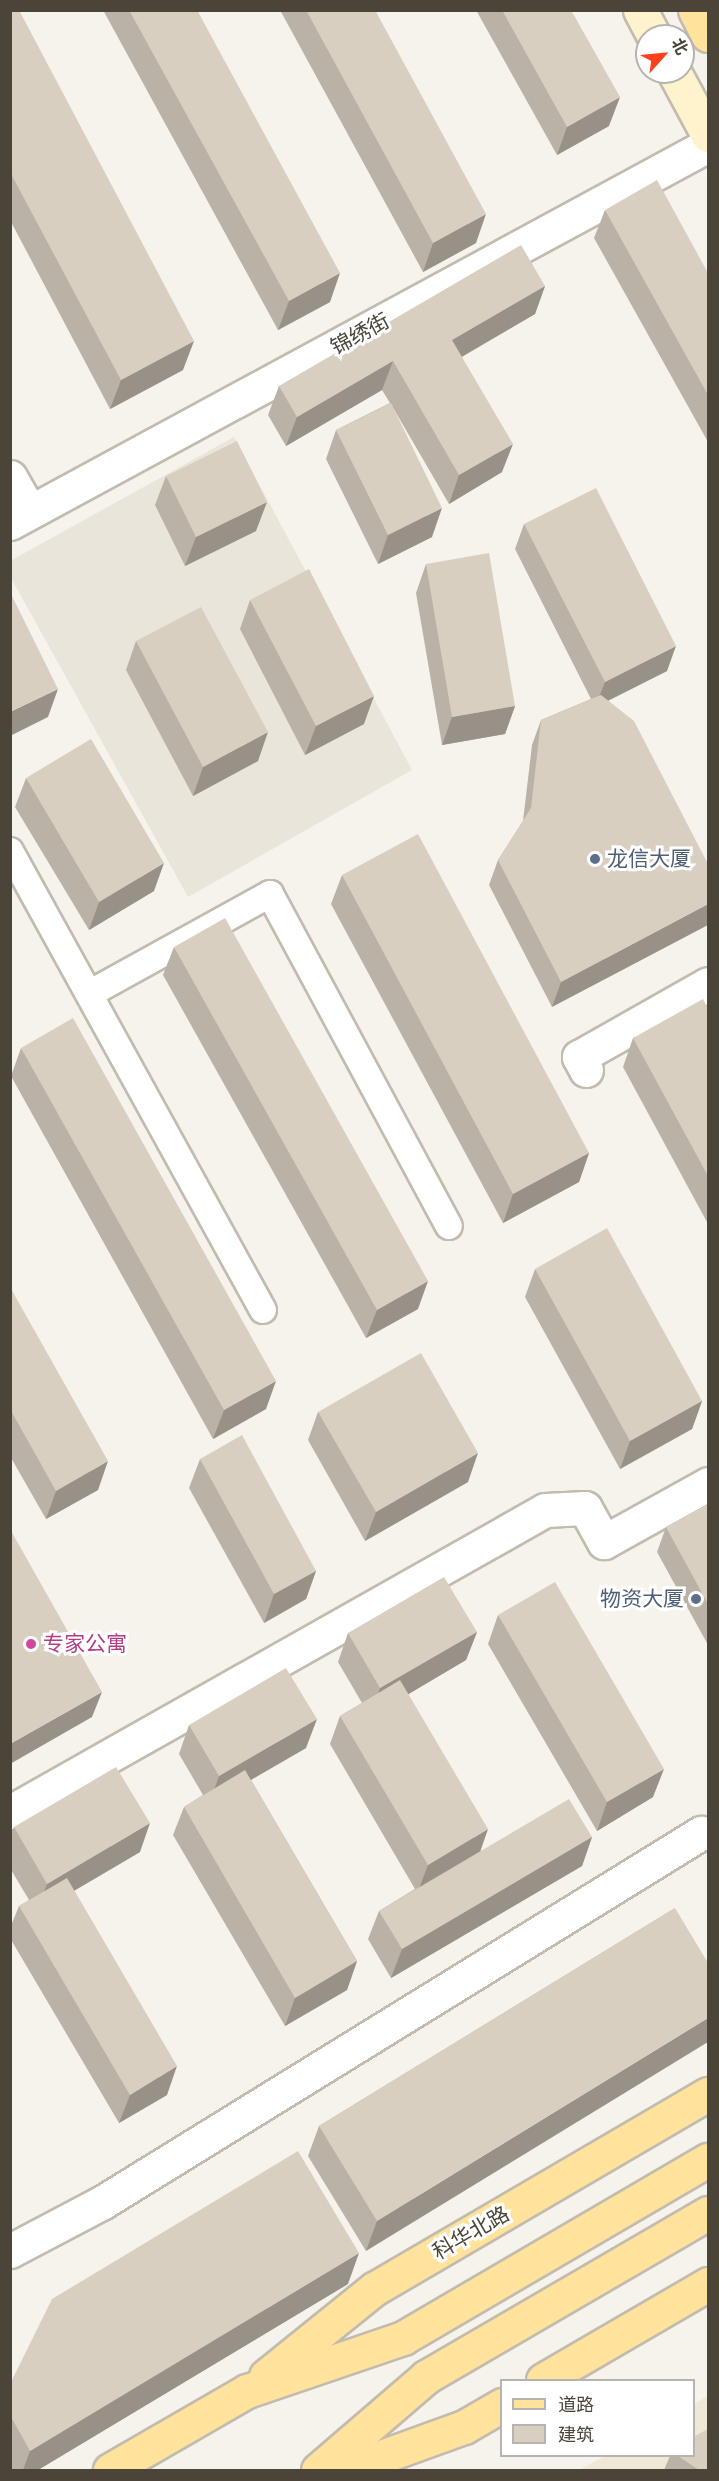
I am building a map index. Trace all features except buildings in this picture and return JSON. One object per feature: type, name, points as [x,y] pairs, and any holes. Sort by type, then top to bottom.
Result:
[{"type":"main road","points":[[640,10],[648,24]]},
{"type":"main road","points":[[694,10],[708,35]]},
{"type":"main road","points":[[680,84],[708,135]]},
{"type":"main road","name":"科华北路","points":[[110,2470],[247,2391],[374,2289],[708,2094]]},
{"type":"main road","name":"科华北路","points":[[247,2391],[403,2338],[708,2160]]},
{"type":"main road","points":[[318,2470],[426,2376],[708,2213]]},
{"type":"main road","points":[[545,2379],[708,2284]]},
{"type":"main road","points":[[345,2470],[464,2427],[500,2405]]},
{"type":"street","name":"锦绣街","points":[[20,518],[708,145]]},
{"type":"street","points":[[10,477],[20,518]]},
{"type":"street","points":[[586,1070],[579,1057],[708,984]]},
{"type":"street","points":[[10,1812],[545,1510],[585,1508],[604,1542],[708,1484]]},
{"type":"street","points":[[10,2251],[103,2202],[701,1833]]},
{"type":"lane","points":[[10,851],[263,1310]]},
{"type":"lane","points":[[89,994],[270,894],[449,1226]]},
{"type":"shaded area","points":[[234,437],[412,770],[188,897],[11,578],[10,561]]},
{"type":"shaded area","points":[[708,2396],[708,2470],[579,2470],[603,2457],[695,2457],[695,2403]]},
{"type":"place","name":"龙信大厦","points":[[595,859]]},
{"type":"place","name":"物资大厦","points":[[696,1599]]},
{"type":"place","name":"专家公寓","points":[[31,1644]]}]
